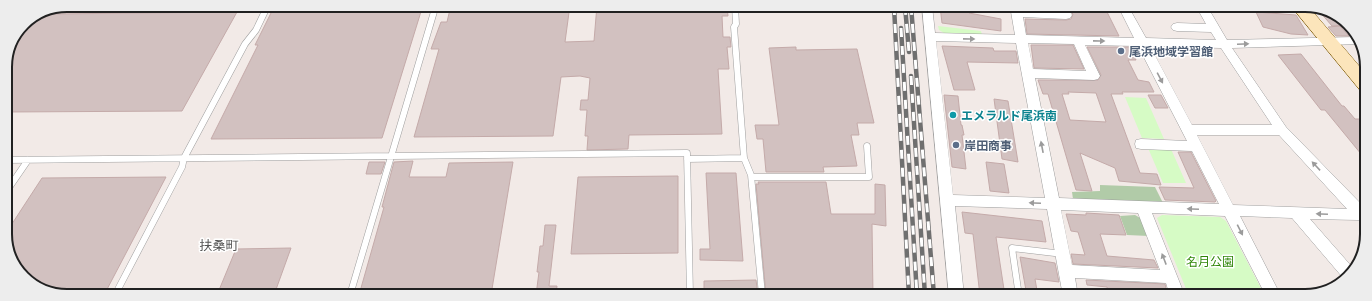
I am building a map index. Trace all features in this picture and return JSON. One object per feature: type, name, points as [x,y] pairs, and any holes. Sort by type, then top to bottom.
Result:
[{"type":"street","points":[[928,12],[956,289]]},
{"type":"street","points":[[1015,12],[1070,289]]},
{"type":"street","points":[[1035,12],[1066,15]]},
{"type":"street","points":[[1126,12],[1270,289]]},
{"type":"street","points":[[1205,12],[1224,44],[1282,130],[1360,213]]},
{"type":"street","points":[[1304,12],[1360,79]]},
{"type":"street","points":[[1178,27],[1214,28]]},
{"type":"street","points":[[930,37],[1224,44],[1328,40],[1353,41]]},
{"type":"street","points":[[1028,73],[1094,76],[1078,41]]},
{"type":"street","points":[[1188,130],[1282,130]]},
{"type":"street","points":[[1140,144],[1195,146]]},
{"type":"street","points":[[948,200],[1229,210],[1360,217]]},
{"type":"street","points":[[1143,207],[1175,289]]},
{"type":"street","points":[[1296,213],[1346,270]]},
{"type":"street","points":[[1066,271],[1170,277]]},
{"type":"lane","points":[[118,289],[182,167],[184,158],[245,44],[256,30],[265,12]]},
{"type":"lane","points":[[352,289],[434,12]]},
{"type":"lane","points":[[735,12],[736,24],[734,27],[744,158],[752,177],[761,289]]},
{"type":"lane","points":[[752,177],[869,178],[867,146]]},
{"type":"lane","points":[[12,160],[687,153],[690,289]]},
{"type":"lane","points":[[687,159],[744,158]]},
{"type":"lane","points":[[12,183],[28,160]]},
{"type":"lane","points":[[1018,289],[1012,248],[1063,254]]},
{"type":"green space","points":[[938,26],[981,31],[982,35],[944,33],[939,30]]},
{"type":"green space","points":[[1125,97],[1146,98],[1164,139],[1142,138]]},
{"type":"green space","points":[[1148,148],[1171,149],[1186,183],[1163,183]]},
{"type":"green space","points":[[1100,185],[1155,187],[1163,203],[1073,199],[1072,192],[1100,191]]},
{"type":"green space","points":[[1135,215],[1142,219],[1149,236],[1127,235],[1120,216]]},
{"type":"green space","name":"名月公園","points":[[1162,215],[1220,217],[1226,221],[1261,289],[1186,289],[1157,218]]},
{"type":"building","points":[[237,12],[182,111],[12,112],[12,64],[16,46],[28,28],[46,16],[54,14]]},
{"type":"building","points":[[272,12],[421,12],[382,138],[211,139],[258,45],[255,45]]},
{"type":"building","points":[[449,12],[569,12],[565,42],[594,41],[596,12],[728,12],[728,16],[722,16],[723,37],[730,37],[731,47],[727,47],[729,69],[718,69],[722,134],[629,135],[628,149],[587,150],[588,136],[585,136],[587,110],[580,110],[581,100],[588,100],[590,78],[580,76],[561,77],[553,136],[414,137],[439,49],[431,49],[441,22],[447,22]]},
{"type":"building","points":[[941,12],[969,12],[1001,19],[1001,31],[942,23]]},
{"type":"building","points":[[1071,12],[1107,12],[1119,36],[1027,34],[1025,19],[1066,20],[1071,19],[1073,14]]},
{"type":"building","points":[[1256,12],[1296,15],[1308,35],[1291,34],[1263,27]]},
{"type":"building","points":[[1323,15],[1332,19],[1341,26],[1332,26]]},
{"type":"building","points":[[1340,26],[1349,36],[1336,36],[1328,27]]},
{"type":"building","points":[[1031,45],[1073,45],[1084,69],[1034,68]]},
{"type":"building","points":[[942,46],[993,48],[994,51],[1016,51],[1018,63],[967,62],[975,90],[954,90]]},
{"type":"building","points":[[796,47],[796,50],[857,49],[874,123],[857,123],[859,135],[851,135],[857,166],[823,167],[824,172],[766,172],[763,139],[757,139],[755,125],[779,125],[769,48]]},
{"type":"building","points":[[1087,47],[1131,47],[1136,60],[1128,60],[1138,80],[1149,82],[1154,92],[1122,92],[1123,94],[1111,94],[1140,173],[1157,174],[1161,185],[1119,181],[1115,168],[1080,153],[1092,191],[1076,190],[1048,94],[1043,94],[1038,80],[1098,80],[1101,75]],"holes":[[[1068,92],[1096,93],[1106,122],[1070,120],[1062,94],[1069,94]]]},
{"type":"building","points":[[1301,54],[1342,106],[1344,106],[1355,119],[1360,119],[1360,153],[1325,110],[1321,110],[1278,55]]},
{"type":"building","points":[[944,95],[958,96],[961,125],[964,135],[962,135],[966,169],[952,167]]},
{"type":"building","points":[[1148,95],[1161,95],[1168,108],[1155,108]]},
{"type":"building","points":[[994,99],[1008,101],[1018,162],[1002,159]]},
{"type":"building","points":[[1178,152],[1191,152],[1216,201],[1215,202],[1165,200],[1159,187],[1194,188]]},
{"type":"building","points":[[413,161],[409,177],[446,177],[449,163],[513,162],[492,289],[361,289],[384,207],[382,207],[394,162]]},
{"type":"building","points":[[369,162],[385,162],[381,174],[366,174]]},
{"type":"building","points":[[986,162],[1004,164],[1009,193],[990,191]]},
{"type":"building","points":[[706,173],[736,173],[743,261],[700,260],[700,249],[710,249]]},
{"type":"building","points":[[678,176],[678,253],[571,254],[578,177]]},
{"type":"building","points":[[166,177],[107,289],[67,289],[50,286],[34,278],[19,261],[13,244],[12,224],[42,178]]},
{"type":"building","points":[[758,182],[826,182],[831,214],[875,214],[875,184],[885,185],[886,226],[872,224],[873,289],[765,289],[756,184],[759,184]]},
{"type":"building","points":[[962,212],[1042,221],[1046,242],[996,237],[1004,289],[979,289],[973,234],[965,233]]},
{"type":"building","points":[[1086,213],[1119,215],[1126,235],[1100,234],[1107,256],[1154,260],[1158,268],[1073,264],[1071,254],[1085,255],[1078,232],[1071,231],[1066,214],[1086,215]]},
{"type":"building","points":[[545,225],[556,225],[549,286],[557,286],[557,289],[537,289],[540,246],[543,246]]},
{"type":"building","points":[[291,248],[276,289],[219,289],[236,249]]},
{"type":"building","points":[[1020,257],[1055,263],[1059,282],[1035,279],[1037,289],[1026,289]]},
{"type":"building","points":[[756,280],[757,289],[704,289],[704,281]]},
{"type":"building","points":[[1086,280],[1165,284],[1166,289],[1108,289],[1107,287],[1087,285]]},
{"type":"railway","points":[[894,12],[909,289]]},
{"type":"railway","points":[[906,12],[909,52]]},
{"type":"railway","points":[[911,12],[933,289]]},
{"type":"railway","points":[[901,28],[917,289]]},
{"type":"railway","points":[[911,76],[925,289]]},
{"type":"place","name":"尾浜地域学習館","points":[[1121,51]]},
{"type":"place","name":"エメラルド尾浜南","points":[[953,115]]},
{"type":"place","name":"岸田商事","points":[[956,145]]},
{"type":"district","name":"扶桑町","points":[[219,245]]}]
